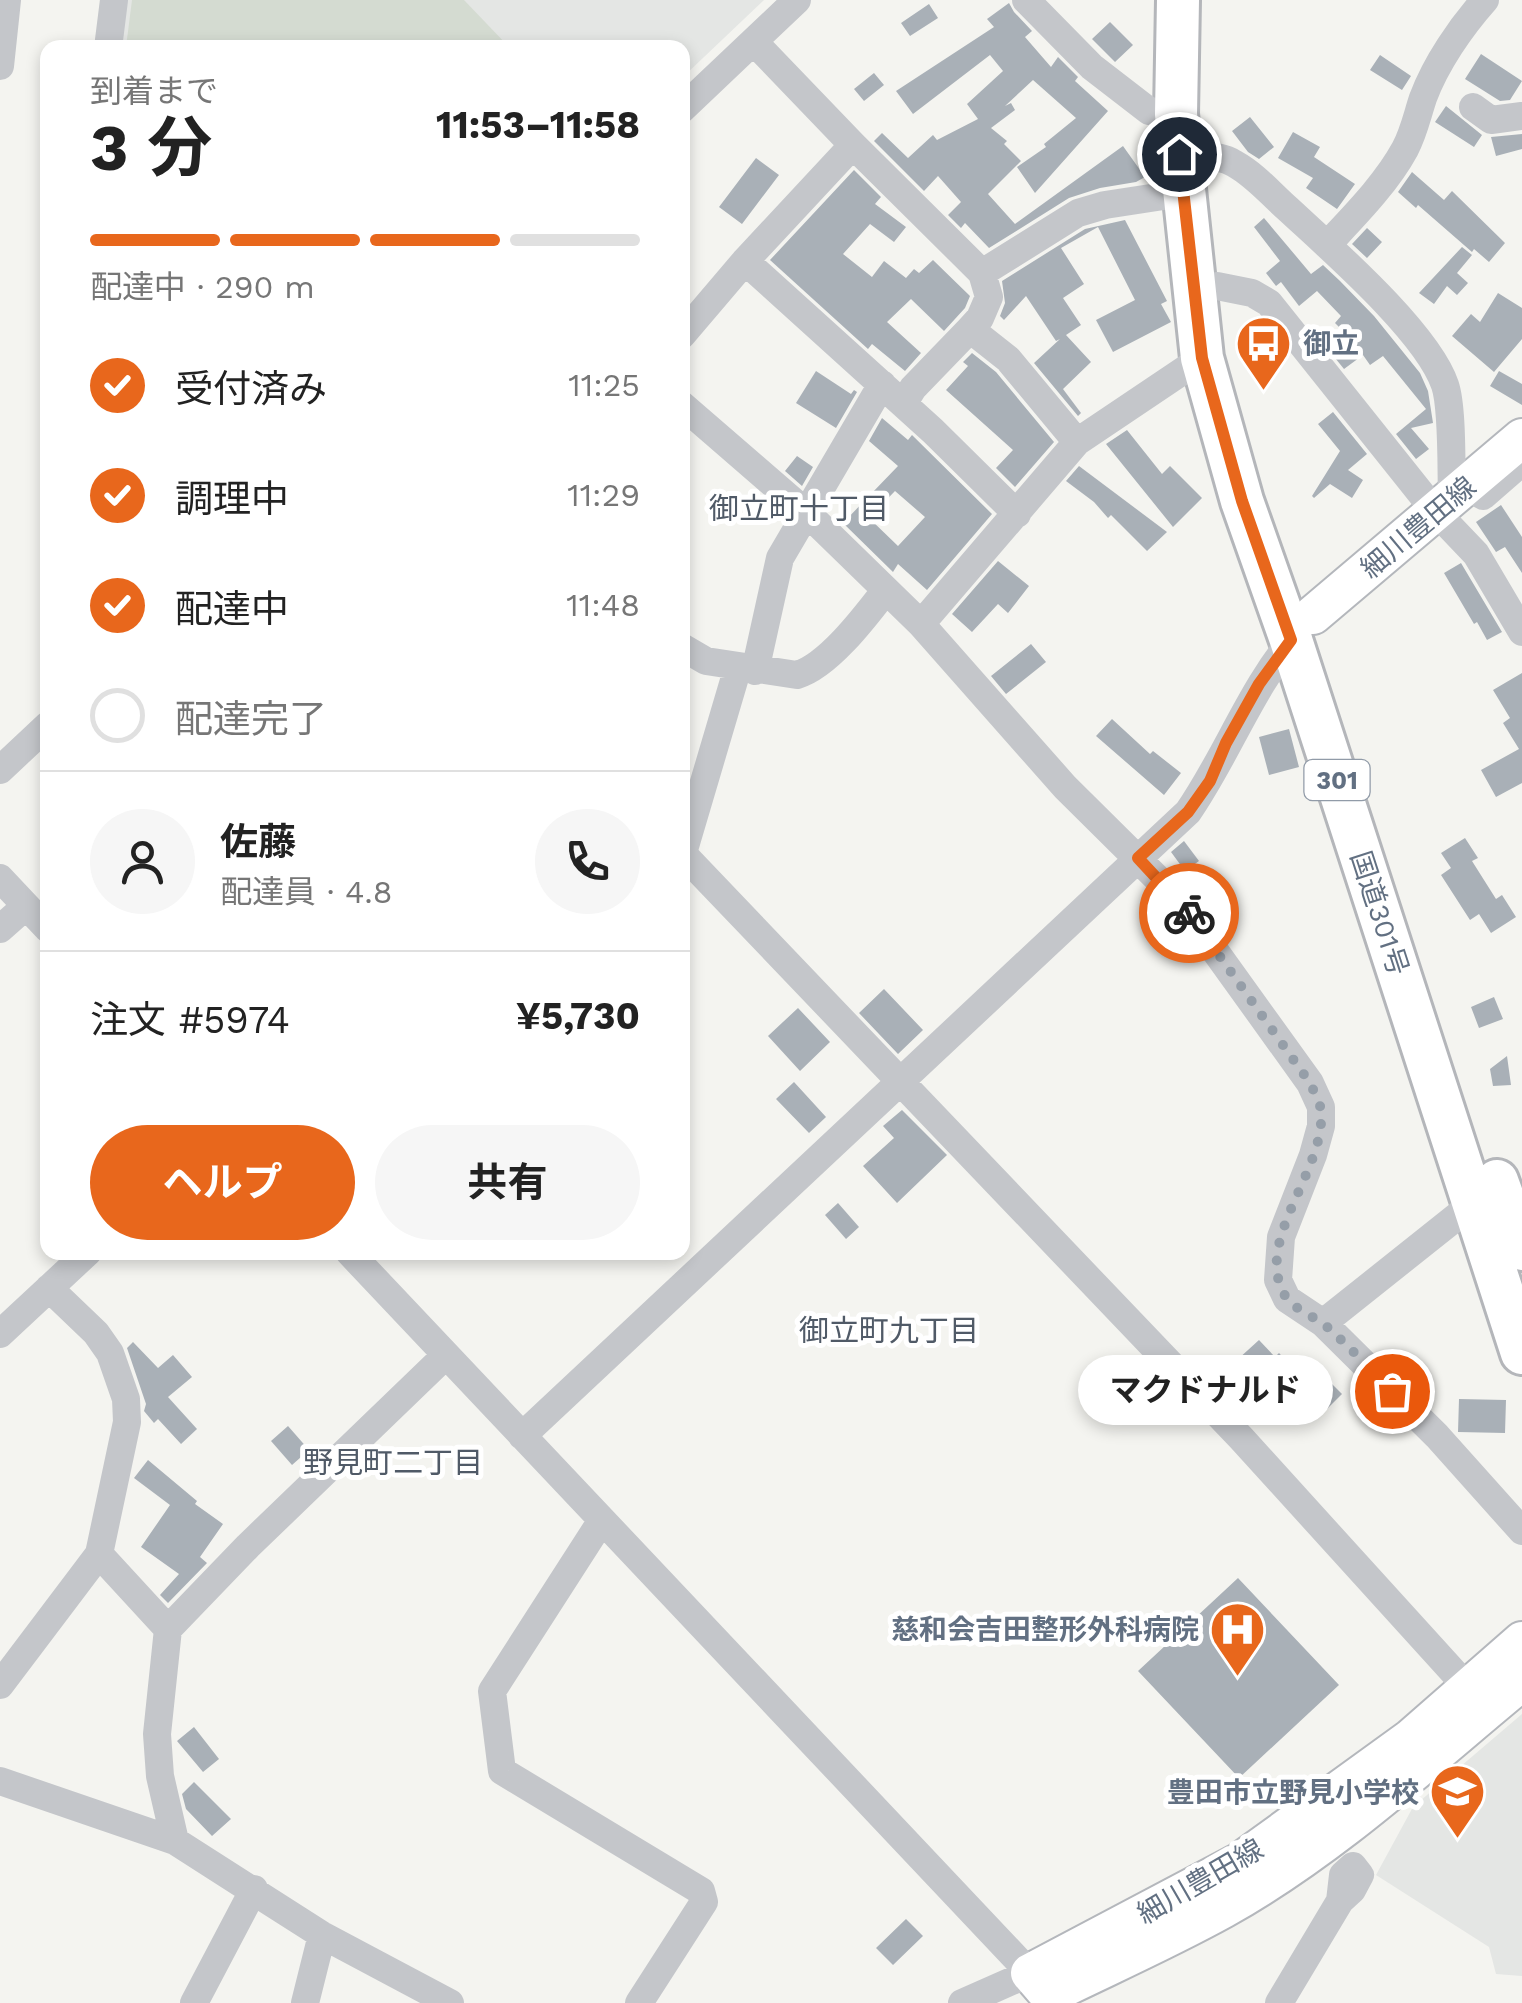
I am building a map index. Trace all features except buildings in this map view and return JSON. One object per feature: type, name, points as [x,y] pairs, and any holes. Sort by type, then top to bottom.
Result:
[{"type":"highway","name":"国道301号","points":[[1178,0],[1176,114],[1218,286],[1227,343],[1280,523],[1302,628]]},
{"type":"highway","name":"国道301号","points":[[1202,0],[1191,174],[1202,358],[1242,501],[1302,628],[1522,1250]]},
{"type":"highway","name":"国道301号","points":[[1499,1189],[1522,1353]]},
{"type":"main road","name":"細川豊田線","points":[[1302,628],[1522,438]]},
{"type":"main road","name":"細川豊田線","points":[[1043,1993],[1240,1862],[1410,1739],[1522,1641]]},
{"type":"main road","name":"細川豊田線","points":[[1043,1993],[1223,1909],[1277,1874],[1345,1825],[1522,1681]]},
{"type":"street","points":[[0,66],[7,0]]},
{"type":"street","points":[[109,40],[114,0]]},
{"type":"street","points":[[690,102],[797,0]]},
{"type":"street","points":[[1026,0],[1092,67],[1135,100],[1150,111],[1176,114]]},
{"type":"street","points":[[1327,245],[1360,210],[1402,154],[1417,126],[1422,100],[1436,70],[1486,0]]},
{"type":"street","points":[[690,829],[747,669],[780,558],[893,394],[913,388],[980,318],[989,297],[982,273],[754,42]]},
{"type":"street","points":[[1473,107],[1491,120],[1522,116]]},
{"type":"street","points":[[690,326],[853,145]]},
{"type":"street","points":[[982,273],[1078,213],[1191,174],[1218,156],[1236,164],[1371,288],[1438,370],[1447,389],[1452,499]]},
{"type":"street","points":[[745,261],[893,394],[1017,514]]},
{"type":"street","points":[[1218,286],[1252,293],[1269,303],[1452,499],[1476,554],[1522,632]]},
{"type":"street","points":[[970,329],[1008,360],[1077,442]]},
{"type":"street","points":[[922,624],[1077,442],[1202,358]]},
{"type":"street","points":[[690,412],[808,514],[922,624],[1065,787],[1178,898],[1310,1083],[1321,1107],[1314,1156],[1281,1237],[1276,1264],[1287,1299],[1323,1323],[1437,1436],[1522,1531]]},
{"type":"street","points":[[1452,499],[1483,496],[1522,462]]},
{"type":"street","points":[[690,652],[706,661],[747,669],[797,675],[809,672],[885,591]]},
{"type":"street","points":[[522,1436],[1188,812],[1210,781],[1259,684],[1302,628]]},
{"type":"street","points":[[0,770],[40,732]]},
{"type":"street","points":[[690,860],[1241,1438],[1468,1688]]},
{"type":"street","points":[[0,878],[40,921]]},
{"type":"street","points":[[0,929],[26,906]]},
{"type":"street","points":[[1323,1323],[1499,1189]]},
{"type":"street","points":[[0,1334],[79,1260]]},
{"type":"street","points":[[355,1260],[1043,1993]]},
{"type":"street","points":[[0,1685],[99,1554],[127,1422],[126,1399],[110,1352],[49,1288]]},
{"type":"street","points":[[175,1841],[160,1776],[157,1734],[168,1630],[248,1546],[445,1356]]},
{"type":"street","points":[[602,1520],[492,1691],[502,1771],[702,1891],[704,1902],[639,2003]]},
{"type":"street","points":[[99,1554],[168,1630]]},
{"type":"street","points":[[0,1781],[175,1841],[322,1934],[450,2003]]},
{"type":"street","points":[[194,2003],[254,1889]]},
{"type":"street","points":[[1279,2003],[1340,1901]]},
{"type":"street","points":[[305,2003],[322,1934]]},
{"type":"street","points":[[962,2003],[1043,1993]]},
{"type":"shaded area","points":[[126,0],[764,0],[690,70],[690,40],[121,40]]},
{"type":"shaded area","points":[[132,0],[464,0],[502,40],[127,40]]},
{"type":"shaded area","name":"豊田市立野見小学校","points":[[1522,1714],[1522,1976],[1496,1974],[1489,1947],[1376,1875],[1413,1807]]},
{"type":"way so far","points":[[1189,913],[1310,1083],[1321,1107],[1314,1156],[1281,1237],[1276,1264],[1278,1280],[1287,1299],[1323,1323],[1392,1391]]},
{"type":"place","name":"御立","points":[[1264,392]]},
{"type":"place","name":"マクドナルド","points":[[1392,1391]]},
{"type":"place","name":"慈和会吉田整形外科病院","points":[[1238,1678]]},
{"type":"place","name":"豊田市立野見小学校","points":[[1458,1841]]},
{"type":"district","name":"御立町十丁目","points":[[799,509]]},
{"type":"district","name":"御立町九丁目","points":[[889,1331]]},
{"type":"district","name":"野見町二丁目","points":[[393,1463]]},
{"type":"route","points":[[1179,154],[1202,358],[1242,501],[1291,640],[1259,684],[1210,781],[1188,812],[1138,858],[1189,913]]}]
